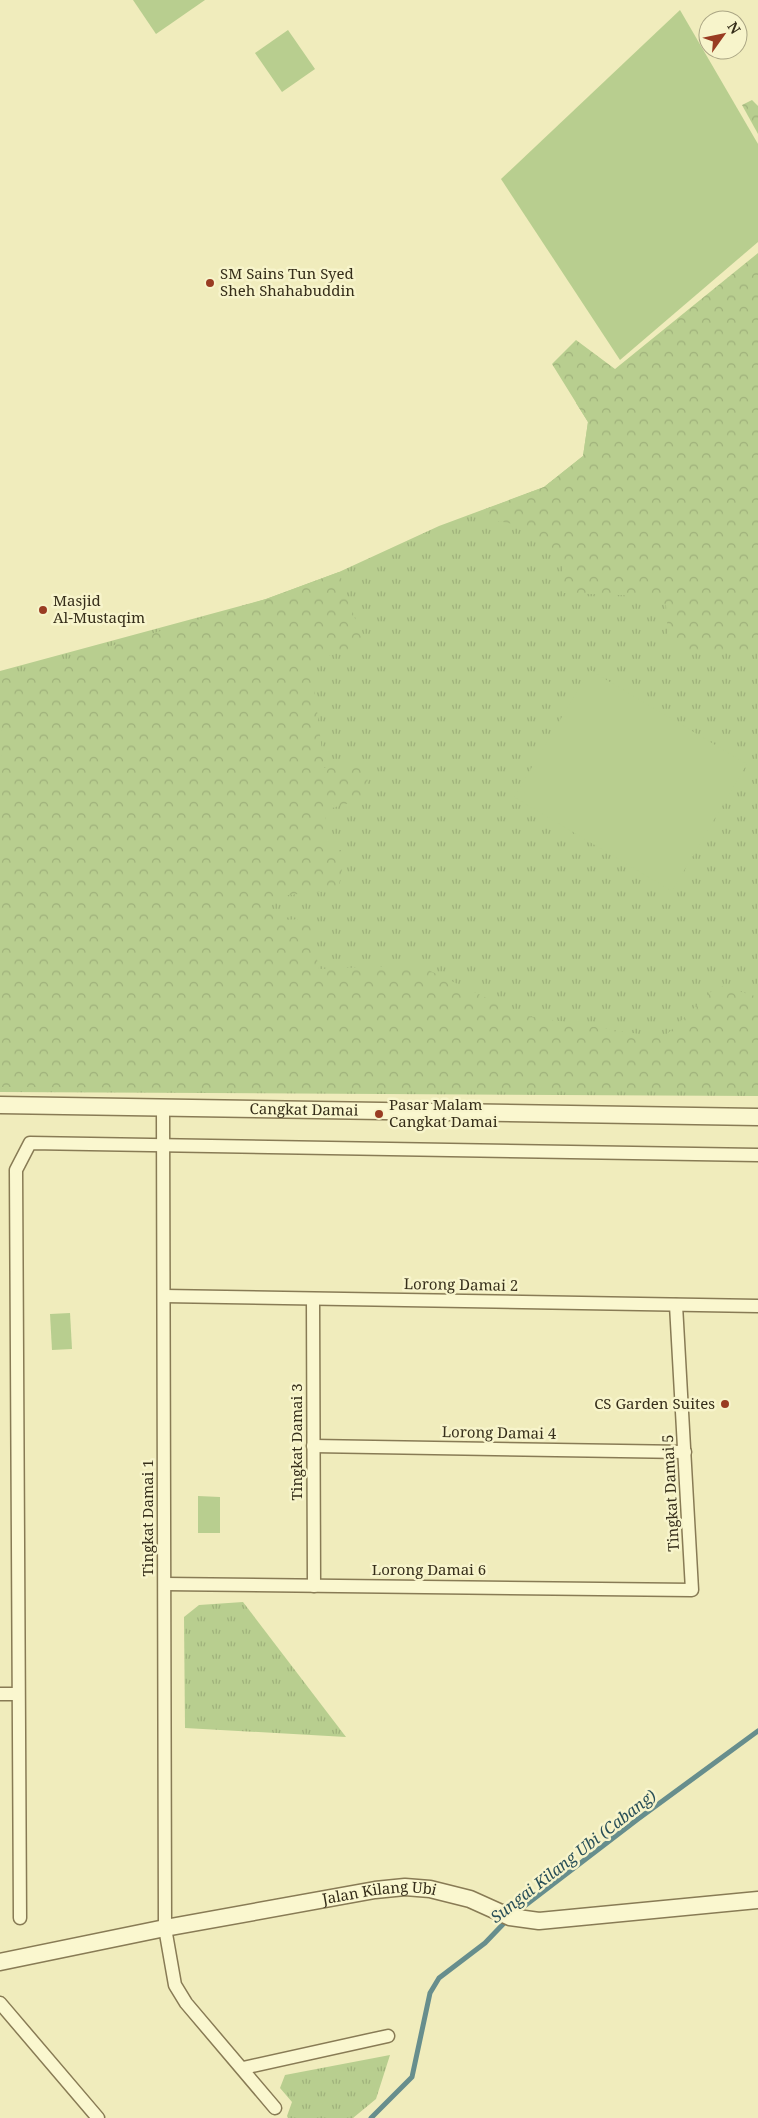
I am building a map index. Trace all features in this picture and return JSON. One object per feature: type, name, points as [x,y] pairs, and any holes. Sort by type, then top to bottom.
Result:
[{"type":"street","name":"Cangkat Damai","points":[[0,1105],[758,1117]]},
{"type":"street","name":"Tingkat Damai 1","points":[[163,1108],[165,1928],[175,1985],[186,2003],[275,2108]]},
{"type":"street","points":[[20,1918],[16,1170],[30,1143],[758,1155]]},
{"type":"street","name":"Lorong Damai 2","points":[[164,1296],[758,1306]]},
{"type":"street","name":"Tingkat Damai 3","points":[[313,1299],[314,1586]]},
{"type":"street","name":"Tingkat Damai 5","points":[[676,1305],[692,1590]]},
{"type":"street","name":"Lorong Damai 4","points":[[313,1446],[684,1452]]},
{"type":"street","name":"Lorong Damai 6","points":[[165,1584],[692,1590]]},
{"type":"street","points":[[0,1694],[18,1694]]},
{"type":"street","name":"Jalan Kilang Ubi","points":[[0,1962],[165,1928],[375,1890],[405,1887],[430,1889],[470,1900],[510,1917],[539,1920],[758,1900]]},
{"type":"street","points":[[0,2003],[98,2118]]},
{"type":"street","points":[[242,2068],[388,2036]]},
{"type":"green space","points":[[133,0],[205,0],[156,34]]},
{"type":"green space","points":[[680,10],[698,41],[698,60],[709,60],[758,144],[758,242],[620,360],[501,179]]},
{"type":"green space","points":[[288,30],[315,69],[282,92],[255,53]]},
{"type":"green space","points":[[752,100],[758,106],[758,134],[742,105]]},
{"type":"green space","points":[[758,253],[758,653],[678,651],[668,635],[666,605],[646,596],[564,593],[562,556],[525,526],[468,516],[544,487],[583,456],[588,422],[552,364],[576,340],[615,369]]},
{"type":"green space","points":[[758,262],[758,1096],[0,1092],[0,671],[266,599],[339,572],[439,526],[544,487],[583,456],[588,422],[576,403]]},
{"type":"green space","points":[[339,572],[364,645],[311,661],[324,768],[368,764],[367,798],[325,810],[327,850],[346,850],[338,890],[269,897],[274,920],[309,919],[319,969],[418,965],[522,1015],[663,1038],[718,985],[758,997],[758,1091],[0,1087],[2,679],[266,599]]},
{"type":"green space","points":[[590,670],[747,764],[672,891],[514,797]]},
{"type":"green space","points":[[70,1313],[72,1349],[52,1350],[50,1314]]},
{"type":"green space","points":[[198,1496],[220,1497],[220,1533],[198,1533]]},
{"type":"green space","points":[[243,1602],[346,1737],[185,1728],[184,1617],[199,1605]]},
{"type":"green space","points":[[390,2055],[376,2099],[353,2118],[288,2118],[292,2102],[280,2088],[285,2075]]},
{"type":"waterway","name":"Sungai Kilang Ubi (Cabang)","points":[[514,1914],[638,1819],[758,1731]]},
{"type":"waterway","name":"Sungai Kilang Ubi (Cabang)","points":[[371,2118],[412,2077],[430,1993],[439,1978],[485,1943],[508,1919]]},
{"type":"place","name":"SM Sains Tun Syed Sheh Shahabuddin","points":[[210,283]]},
{"type":"place","name":"Masjid Al-Mustaqim","points":[[43,610]]},
{"type":"place","name":"Pasar Malam Cangkat Damai","points":[[379,1114]]},
{"type":"place","name":"CS Garden Suites","points":[[725,1404]]}]
